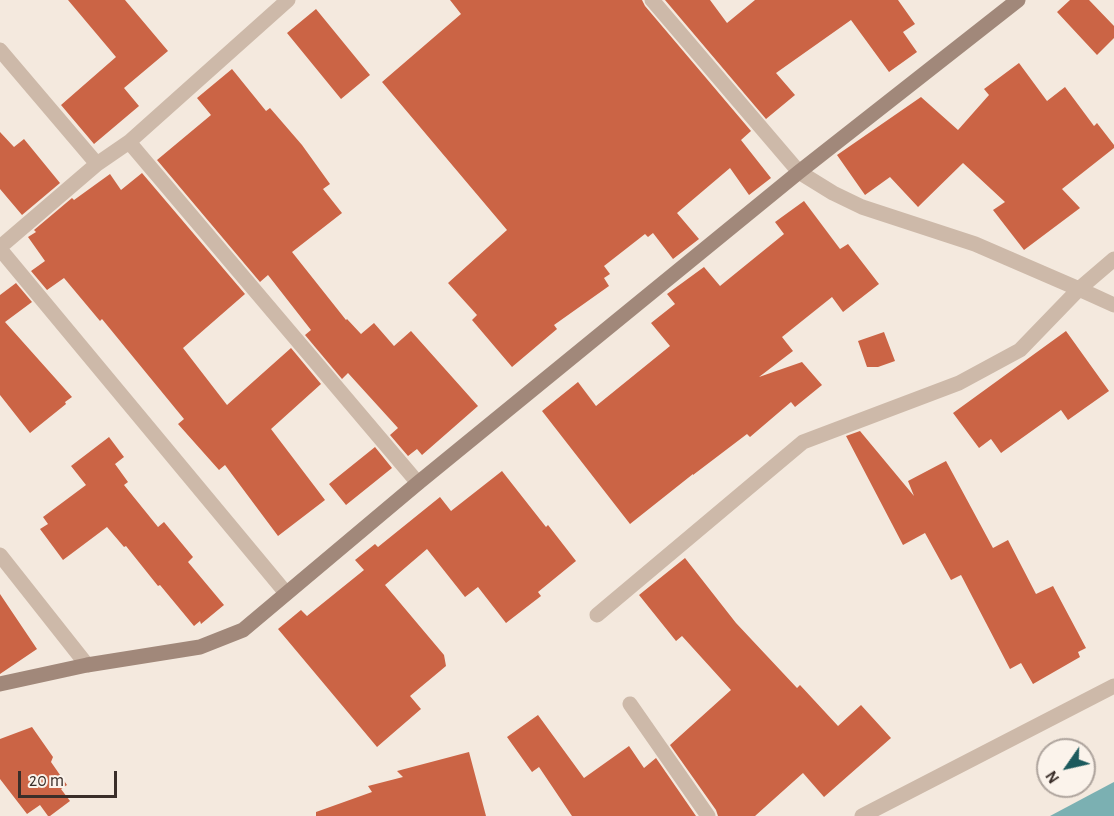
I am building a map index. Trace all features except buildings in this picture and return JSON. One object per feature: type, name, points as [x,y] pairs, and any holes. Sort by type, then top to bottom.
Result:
[{"type":"street","points":[[286,593],[0,248],[97,164],[129,142],[288,0]]},
{"type":"street","points":[[652,0],[799,172],[833,193],[862,207],[975,244],[1114,305]]},
{"type":"street","points":[[0,684],[87,665],[200,647],[243,630],[418,483],[799,172],[1018,0]]},
{"type":"street","points":[[0,50],[97,164]]},
{"type":"street","points":[[129,142],[418,483]]},
{"type":"street","points":[[597,615],[803,442],[959,383],[1020,350],[1079,289],[1114,259]]},
{"type":"street","points":[[0,555],[87,665]]},
{"type":"street","points":[[862,816],[1114,686]]},
{"type":"street","points":[[630,704],[708,816]]},
{"type":"water","points":[[1114,782],[1114,816],[1050,816],[1084,798],[1096,798],[1096,792]]}]
